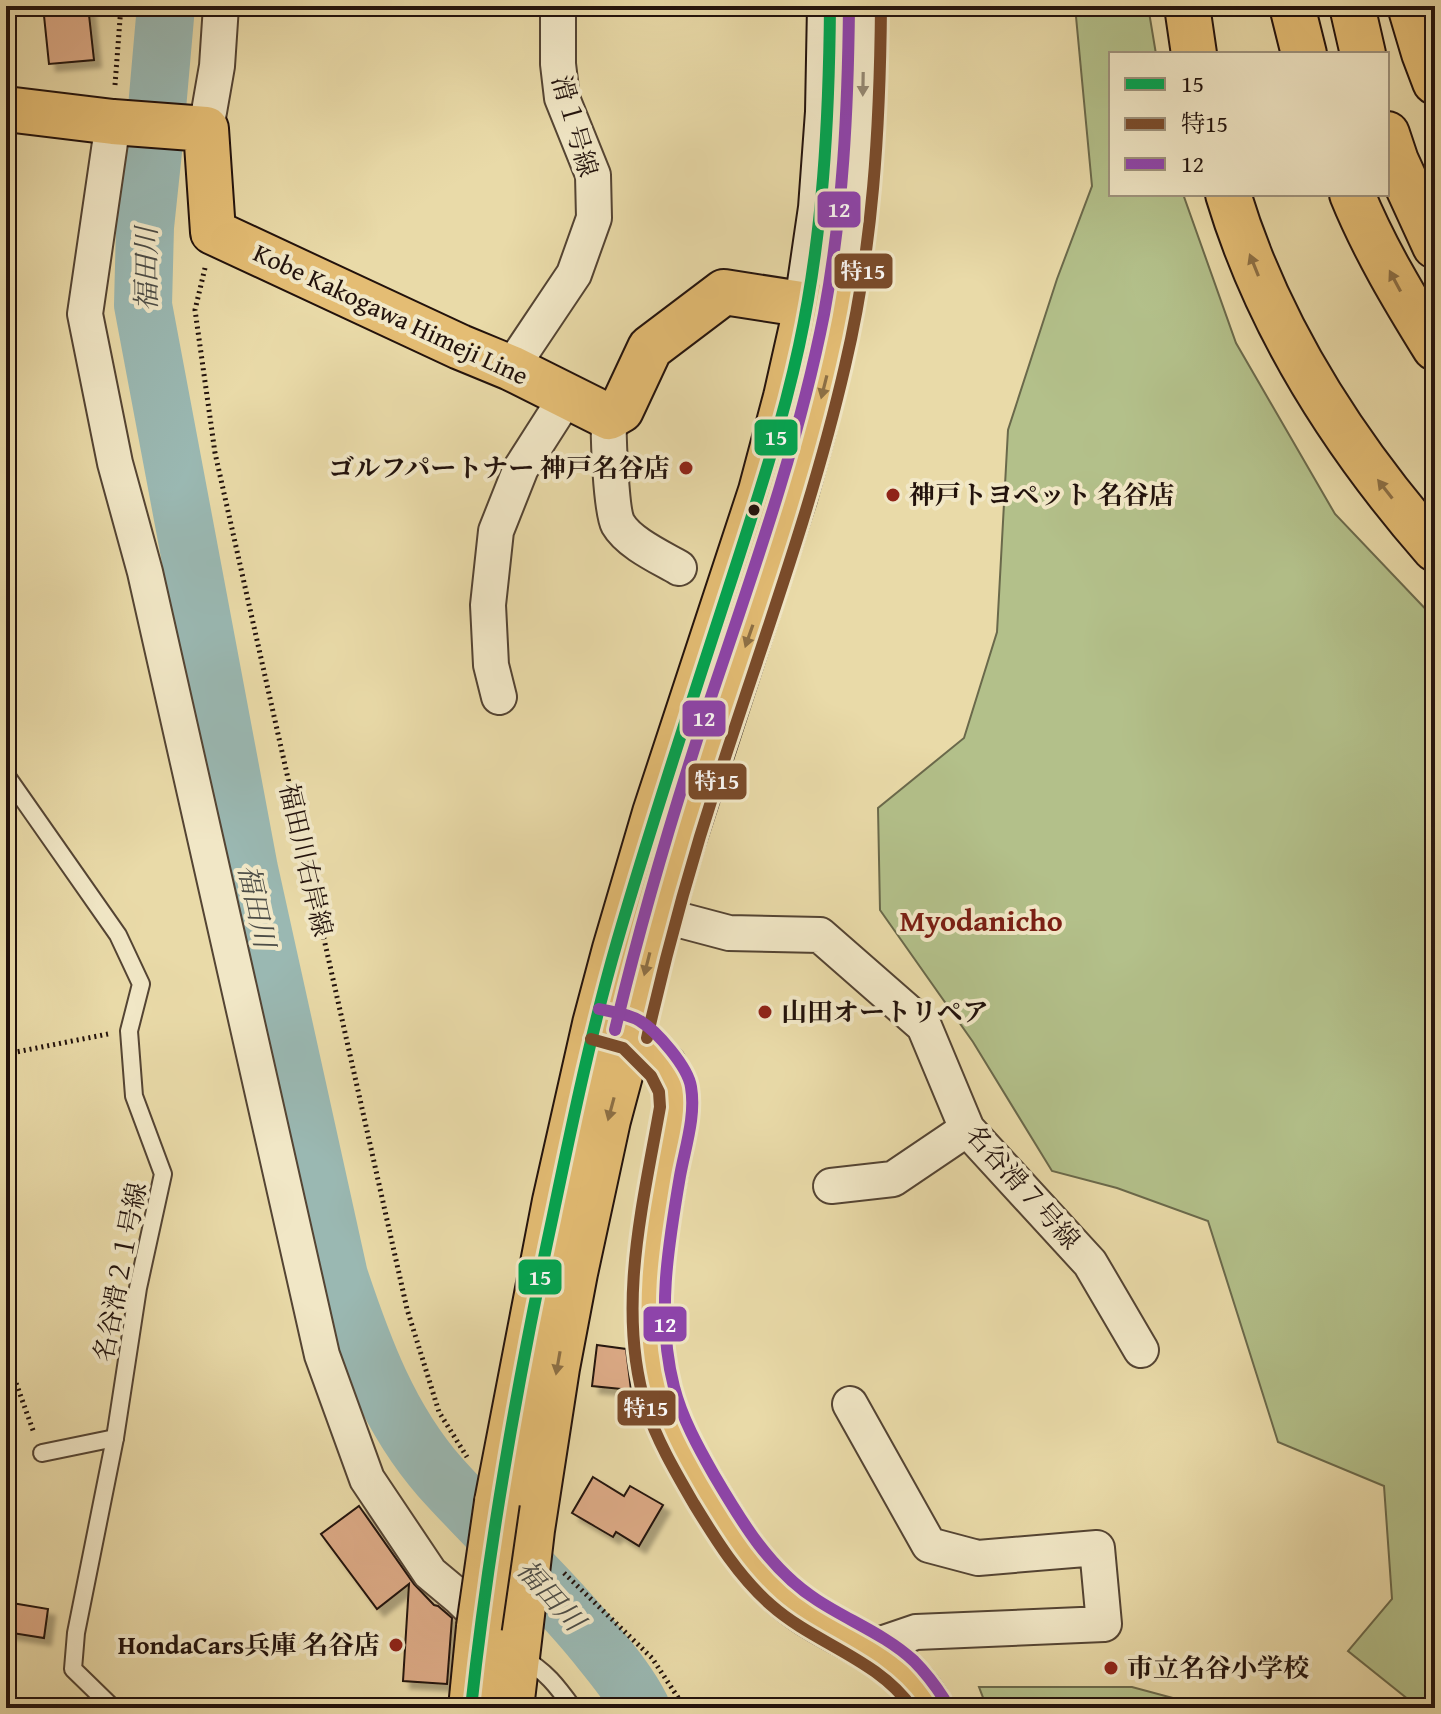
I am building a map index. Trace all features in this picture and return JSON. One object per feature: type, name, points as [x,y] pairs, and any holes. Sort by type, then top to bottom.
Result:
[{"type":"main road","points":[[471,1708],[497,1502],[552,1217],[613,1029],[648,959],[703,774],[794,498],[813,430],[823,307],[821,208],[828,112],[830,6]]},
{"type":"main road","points":[[511,1708],[532,1530],[557,1368],[608,1120],[615,949],[659,802],[761,491],[786,397],[823,307],[859,165],[865,6]]},
{"type":"main road","points":[[1187,6],[1194,52]]},
{"type":"main road","points":[[1292,6],[1304,52]]},
{"type":"main road","points":[[1352,6],[1363,52]]},
{"type":"main road","points":[[1410,6],[1435,82]]},
{"type":"main road","points":[[6,109],[206,129],[213,232]]},
{"type":"main road","points":[[1389,140],[1435,246]]},
{"type":"main road","points":[[1229,196],[1270,304],[1309,377],[1350,443],[1435,549]]},
{"type":"main road","points":[[1353,196],[1399,290],[1435,348]]},
{"type":"main road","name":"Kobe Kakogawa Himeji Line","points":[[213,232],[511,368],[609,417]]},
{"type":"main road","points":[[609,417],[621,410],[650,348],[724,292],[823,307]]},
{"type":"main road","points":[[613,1029],[664,1066],[675,1088],[676,1108],[648,1302],[651,1363],[664,1410],[726,1525],[775,1589],[808,1615],[900,1668],[931,1708]]},
{"type":"street","points":[[206,129],[217,66],[221,6]]},
{"type":"street","name":"滑１号線","points":[[511,368],[574,274],[594,218],[593,175],[562,98],[558,64],[558,6]]},
{"type":"street","points":[[113,122],[85,314],[115,463],[145,572],[322,1355],[367,1479],[430,1573],[517,1654]]},
{"type":"street","points":[[499,697],[491,665],[488,605],[496,531],[521,468],[567,396]]},
{"type":"street","points":[[609,417],[616,522],[629,538],[679,568]]},
{"type":"street","name":"名谷滑７号線","points":[[661,915],[729,933],[820,935],[924,1026],[967,1129],[1090,1263],[1141,1350]]},
{"type":"street","points":[[831,1186],[893,1179],[967,1129]]},
{"type":"street","points":[[850,1404],[929,1545],[978,1558],[1097,1548],[1104,1624],[916,1632],[869,1648]]},
{"type":"lane","name":"名谷滑２１号線","points":[[6,775],[118,935],[141,984],[129,1031],[134,1096],[163,1174],[138,1288],[115,1438],[76,1633],[73,1669],[113,1708]]},
{"type":"lane","points":[[42,1453],[115,1438]]},
{"type":"lane","points":[[517,1654],[554,1682],[573,1708]]},
{"type":"path","points":[[113,122],[121,6]]},
{"type":"path","name":"福田川右岸線","points":[[213,232],[195,310],[215,453],[407,1309],[439,1412],[470,1463]]},
{"type":"path","points":[[6,1054],[129,1031]]},
{"type":"path","points":[[6,1355],[42,1453]]},
{"type":"path","points":[[567,1575],[652,1658],[685,1708]]},
{"type":"green space","points":[[1075,6],[1148,6],[1156,52],[1109,52],[1109,196],[1184,196],[1236,343],[1335,514],[1435,619],[1435,1708],[1419,1708],[1348,1651],[1392,1599],[1384,1486],[1278,1442],[1208,1221],[1117,1188],[1052,1171],[973,1042],[880,910],[878,808],[964,738],[997,632],[1008,430],[1057,279],[1092,186]]},
{"type":"green space","points":[[979,1687],[1132,1687],[1210,1708],[987,1708]]},
{"type":"building","points":[[43,6],[88,6],[94,60],[49,64]]},
{"type":"building","points":[[597,1345],[626,1349],[631,1390],[592,1386]]},
{"type":"building","points":[[593,1477],[624,1496],[630,1486],[663,1505],[639,1546],[616,1532],[613,1537],[572,1513]]},
{"type":"building","points":[[359,1506],[414,1584],[452,1618],[447,1684],[403,1681],[409,1584],[377,1609],[321,1534]]},
{"type":"building","points":[[6,1602],[48,1609],[44,1638],[6,1632]]},
{"type":"waterway","name":"福田川","points":[[166,6],[145,227],[143,305],[249,869],[339,1276],[379,1382],[422,1455],[577,1621],[620,1674],[641,1708]]},
{"type":"transit line","name":"15","points":[[471,1708],[486,1584],[516,1399],[590,1044],[643,854],[766,469],[799,346],[814,262],[823,177],[830,6]]},
{"type":"transit line","name":"12","points":[[615,1030],[668,832],[771,516],[813,365],[824,314],[840,199],[846,122],[849,6]]},
{"type":"transit line","name":"特15","points":[[647,1038],[699,841],[803,521],[855,322],[873,187],[881,6]]},
{"type":"transit line","name":"12","points":[[599,1009],[631,1017],[647,1026],[678,1060],[691,1087],[691,1121],[671,1229],[665,1308],[674,1387],[696,1443],[746,1527],[785,1574],[817,1600],[903,1652],[922,1670],[944,1699]]},
{"type":"transit line","name":"特15","points":[[591,1039],[623,1048],[651,1076],[659,1092],[660,1107],[635,1257],[633,1332],[637,1370],[646,1407],[661,1444],[711,1531],[759,1594],[788,1619],[882,1677],[912,1708]]},
{"type":"place","name":"ゴルフパートナー 神戸名谷店","points":[[686,468]]},
{"type":"place","name":"神戸トヨペット 名谷店","points":[[893,495]]},
{"type":"place","name":"山田オートリペア","points":[[765,1012]]},
{"type":"place","name":"HondaCars兵庫 名谷店","points":[[396,1645]]},
{"type":"place","name":"市立名谷小学校","points":[[1111,1668]]},
{"type":"district","name":"Myodanicho","points":[[981,921]]}]
